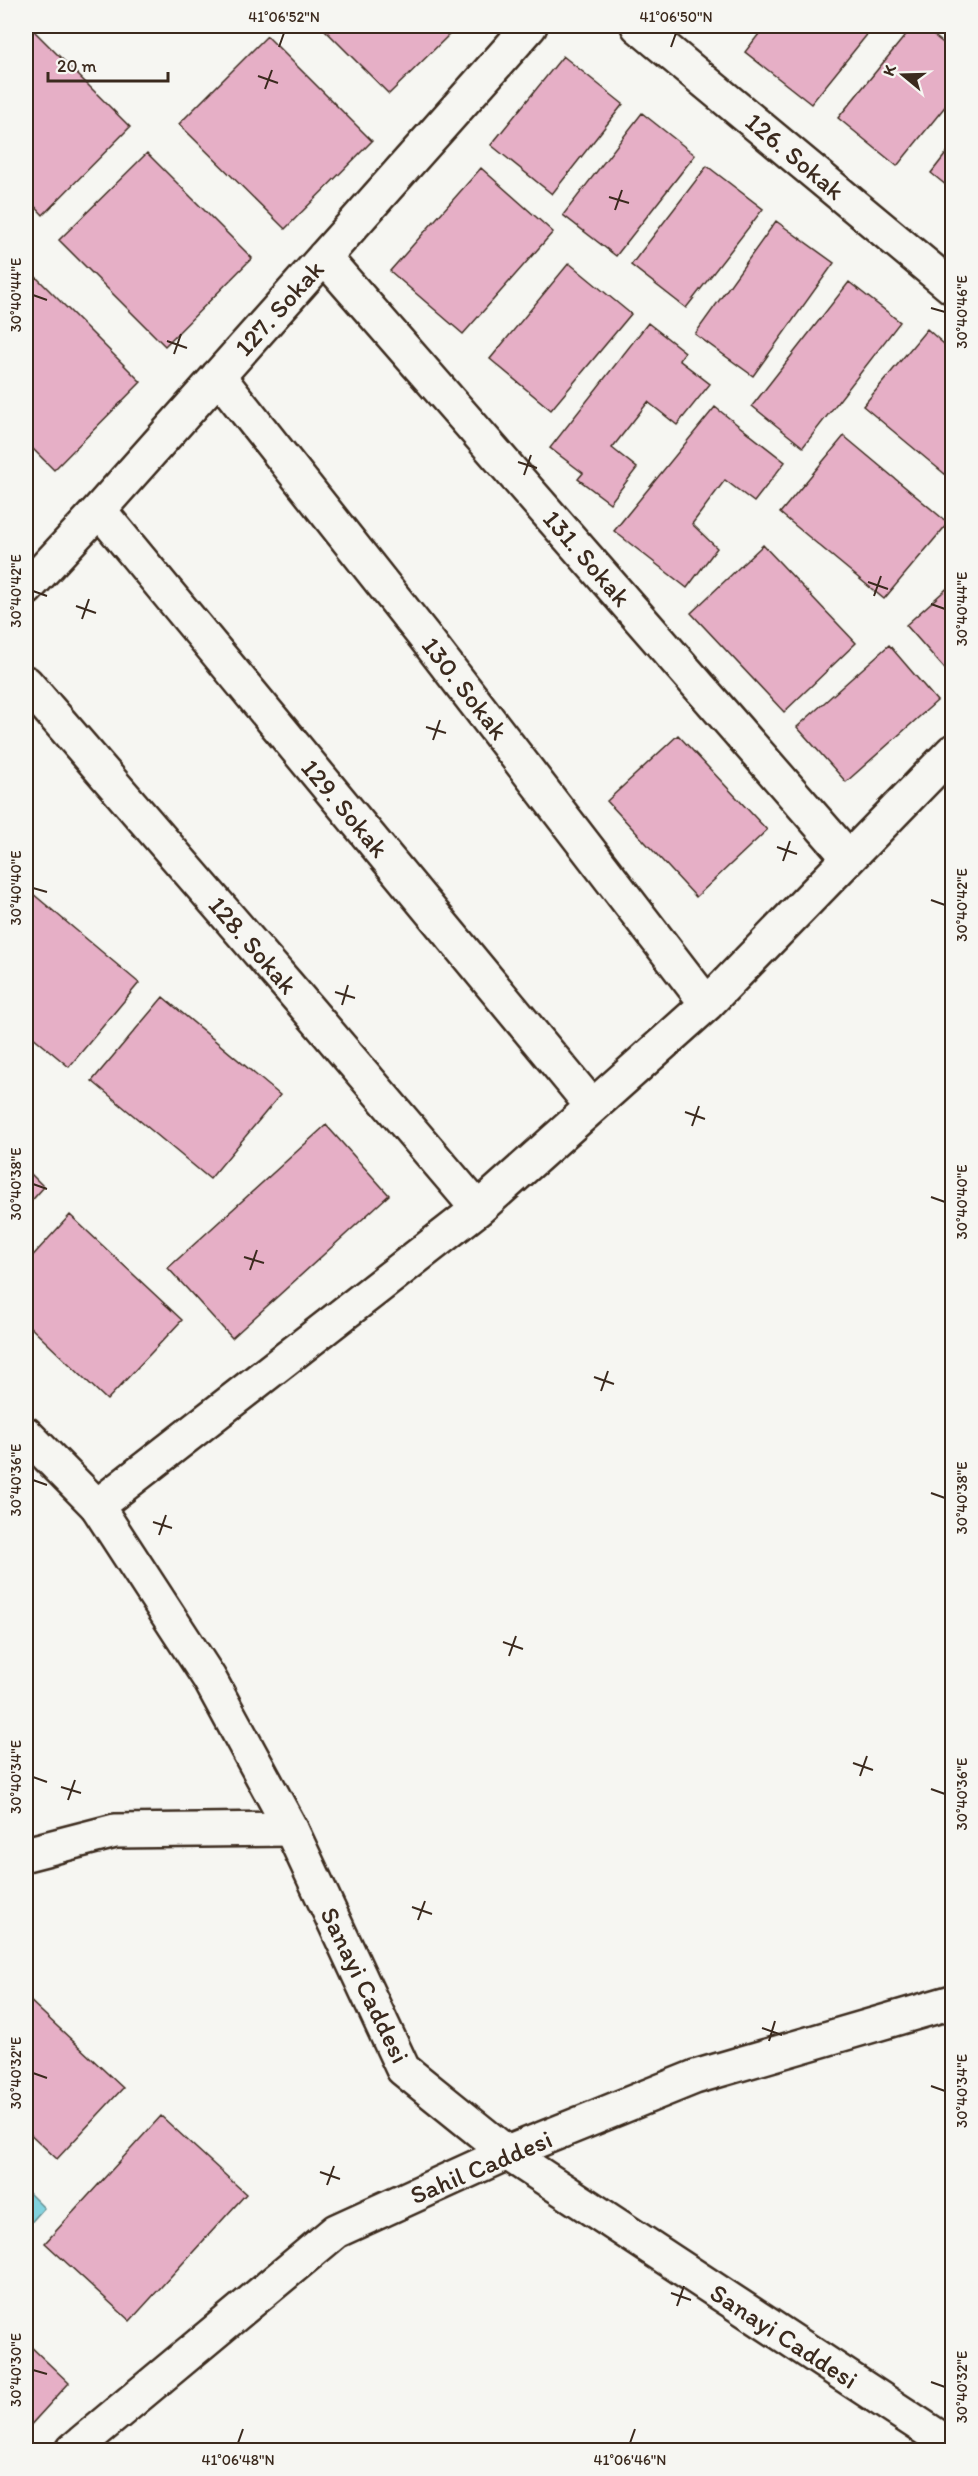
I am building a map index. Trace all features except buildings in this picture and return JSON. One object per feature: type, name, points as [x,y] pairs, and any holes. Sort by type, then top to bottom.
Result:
[{"type":"street","name":"127. Sokak","points":[[26,589],[530,26]]},
{"type":"street","name":"126. Sokak","points":[[638,26],[952,287]]},
{"type":"street","name":"131. Sokak","points":[[324,257],[849,858]]},
{"type":"street","name":"130. Sokak","points":[[218,376],[424,636],[707,1004]]},
{"type":"street","name":"129. Sokak","points":[[99,510],[592,1106]]},
{"type":"street","name":"128. Sokak","points":[[26,683],[478,1209]]},
{"type":"street","points":[[97,1506],[478,1209],[707,1004],[952,752]]},
{"type":"street","name":"Sanayi Caddesi","points":[[26,1434],[97,1506],[209,1678],[291,1829],[403,2069],[507,2153],[952,2446]]},
{"type":"street","points":[[26,1854],[116,1831],[291,1829]]},
{"type":"street","name":"Sahil Caddesi","points":[[73,2451],[336,2231],[507,2153],[695,2077],[952,2002]]},
{"type":"water","points":[[26,2190],[44,2208],[26,2228]]}]
